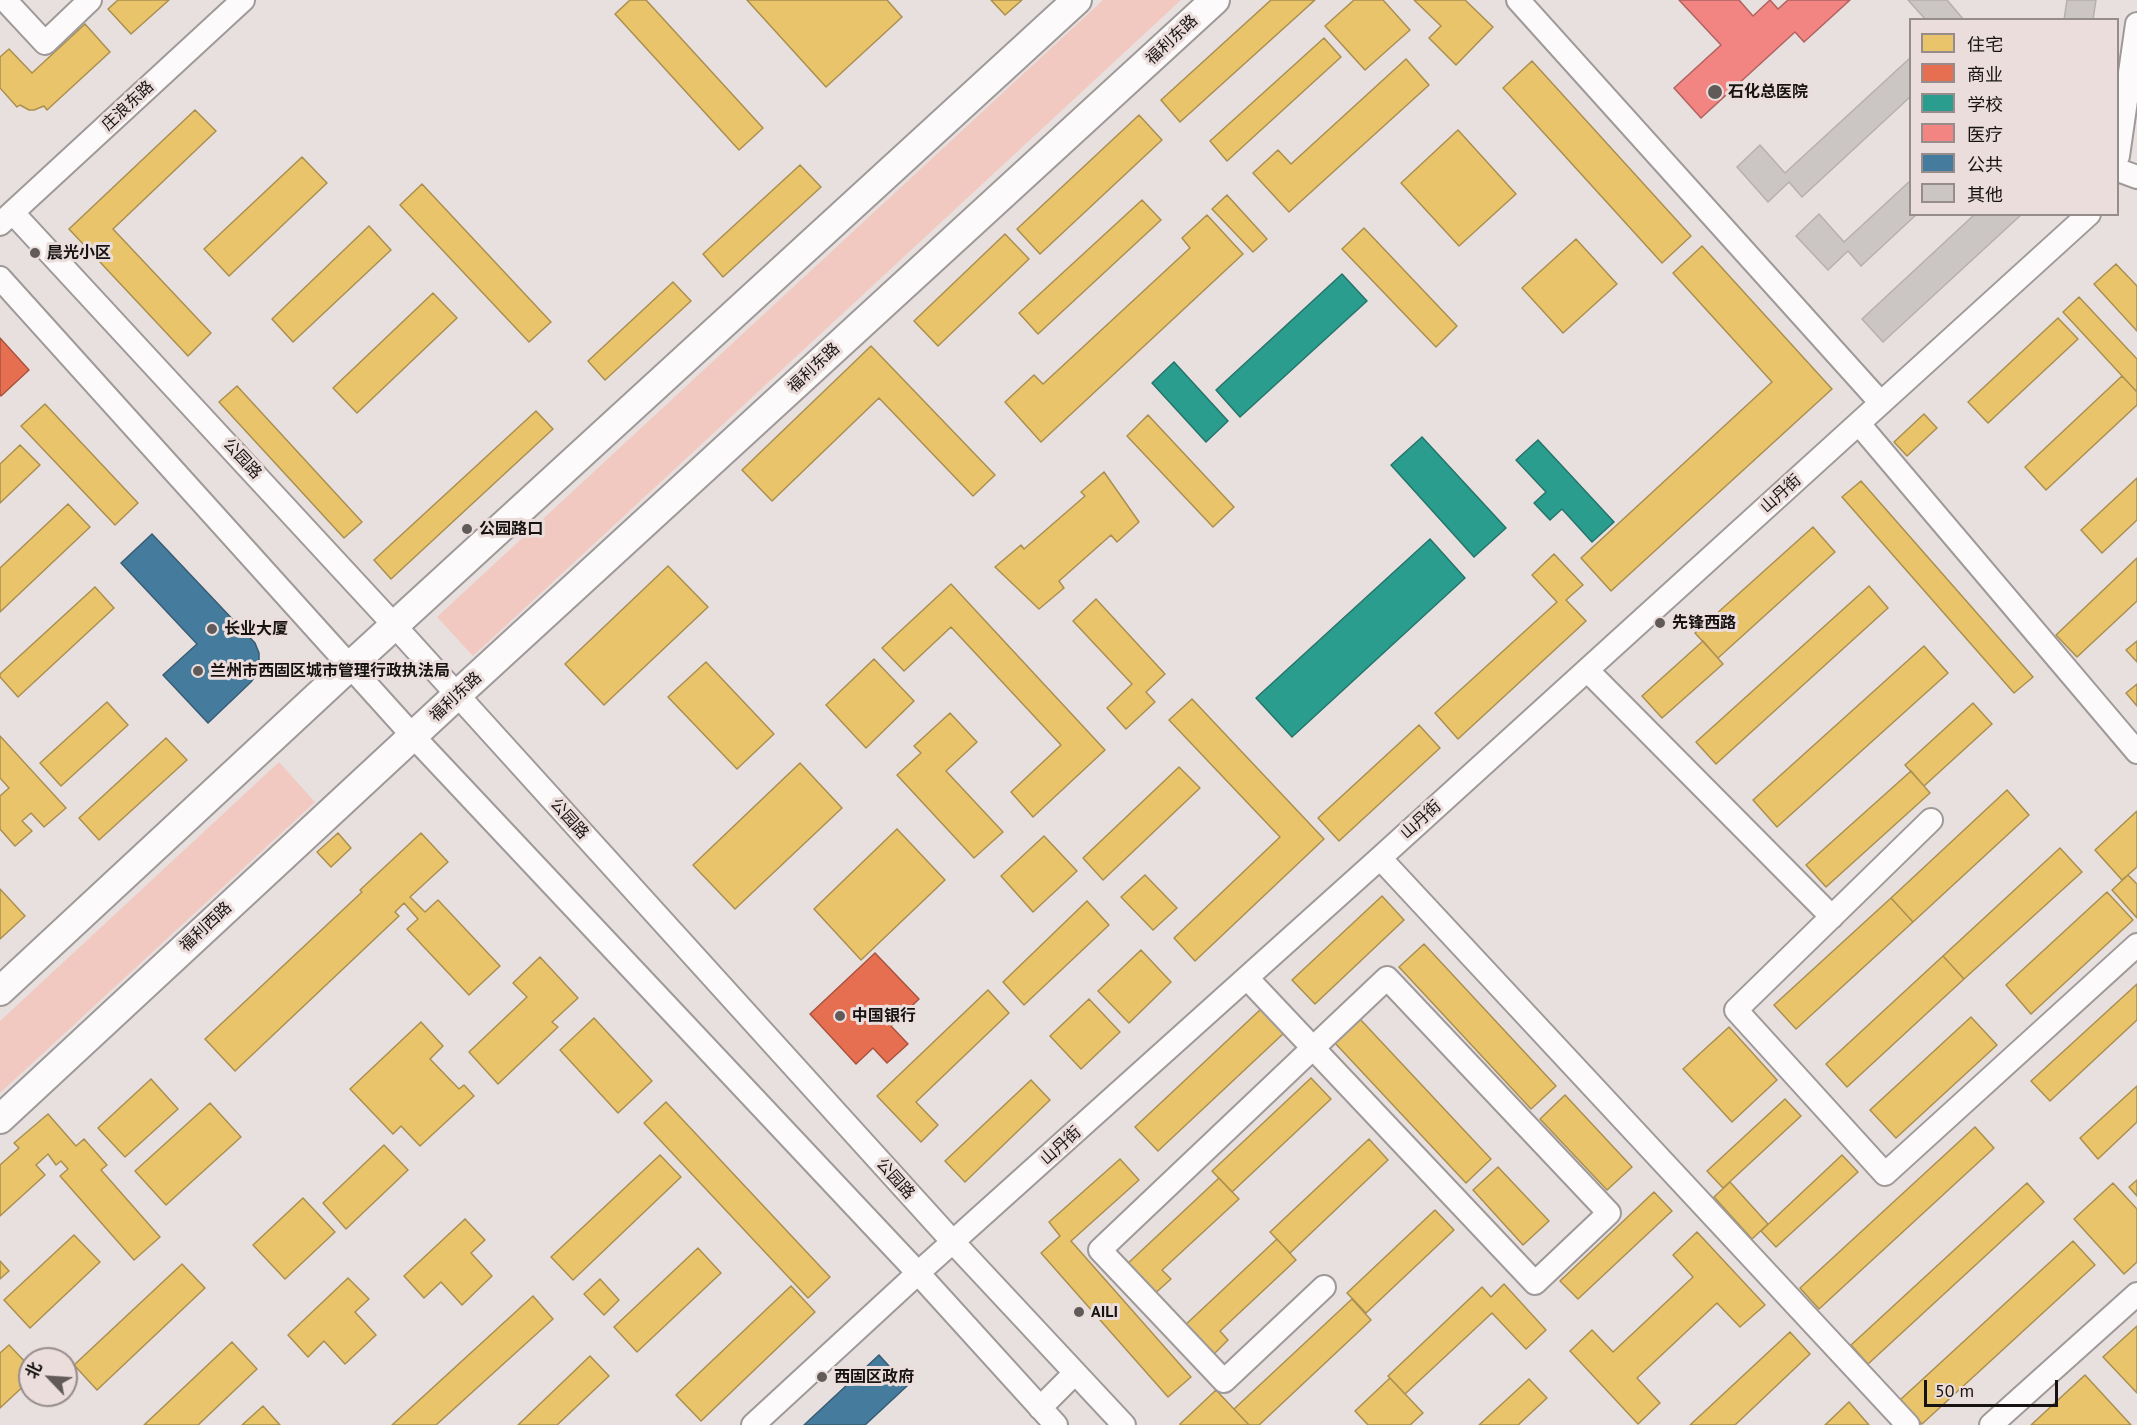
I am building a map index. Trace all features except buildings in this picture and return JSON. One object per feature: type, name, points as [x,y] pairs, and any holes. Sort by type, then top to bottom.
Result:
[{"type":"main road","points":[[0,991],[350,666],[1077,0]]},
{"type":"main road","name":"福利东路","points":[[412,736],[1215,0]]},
{"type":"main road","name":"福利西路","points":[[0,1119],[412,736]]},
{"type":"street","points":[[4,0],[45,43],[90,0]]},
{"type":"street","name":"庄浪东路","points":[[7,218],[243,0]]},
{"type":"street","points":[[1518,0],[1881,403]]},
{"type":"street","points":[[2119,149],[2137,24]]},
{"type":"street","points":[[2119,170],[2137,177]]},
{"type":"street","name":"山丹街","points":[[753,1425],[2087,216]]},
{"type":"street","name":"公园路","points":[[7,218],[396,626],[954,1243],[1124,1425]]},
{"type":"street","points":[[0,278],[412,736],[918,1274],[1056,1425]]},
{"type":"street","points":[[1859,424],[2137,752]]},
{"type":"street","points":[[1587,670],[1832,917]]},
{"type":"street","points":[[1931,820],[1736,1010],[1885,1174],[2137,945]]},
{"type":"street","points":[[1380,858],[1908,1425]]},
{"type":"street","points":[[1247,978],[1313,1048],[1535,1283],[1609,1213],[1387,978],[1313,1048],[1100,1250],[1224,1382],[1324,1287]]},
{"type":"street","points":[[1991,1425],[2137,1294]]},
{"type":"street","points":[[1040,1408],[1075,1373]]},
{"type":"shaded area","points":[[1103,0],[1181,0],[473,656],[437,617]]},
{"type":"shaded area","points":[[279,762],[315,802],[0,1093],[0,1021]]},
{"type":"place","name":"石化总医院","points":[[1715,92]]},
{"type":"place","name":"晨光小区","points":[[35,253]]},
{"type":"place","name":"公园路口","points":[[467,529]]},
{"type":"place","name":"先锋西路","points":[[1660,623]]},
{"type":"place","name":"长业大厦","points":[[212,629]]},
{"type":"place","name":"兰州市西固区城市管理行政执法局","points":[[198,671]]},
{"type":"place","name":"中国银行","points":[[840,1016]]},
{"type":"place","name":"AILI","points":[[1079,1312]]},
{"type":"place","name":"西固区政府","points":[[822,1377]]}]
